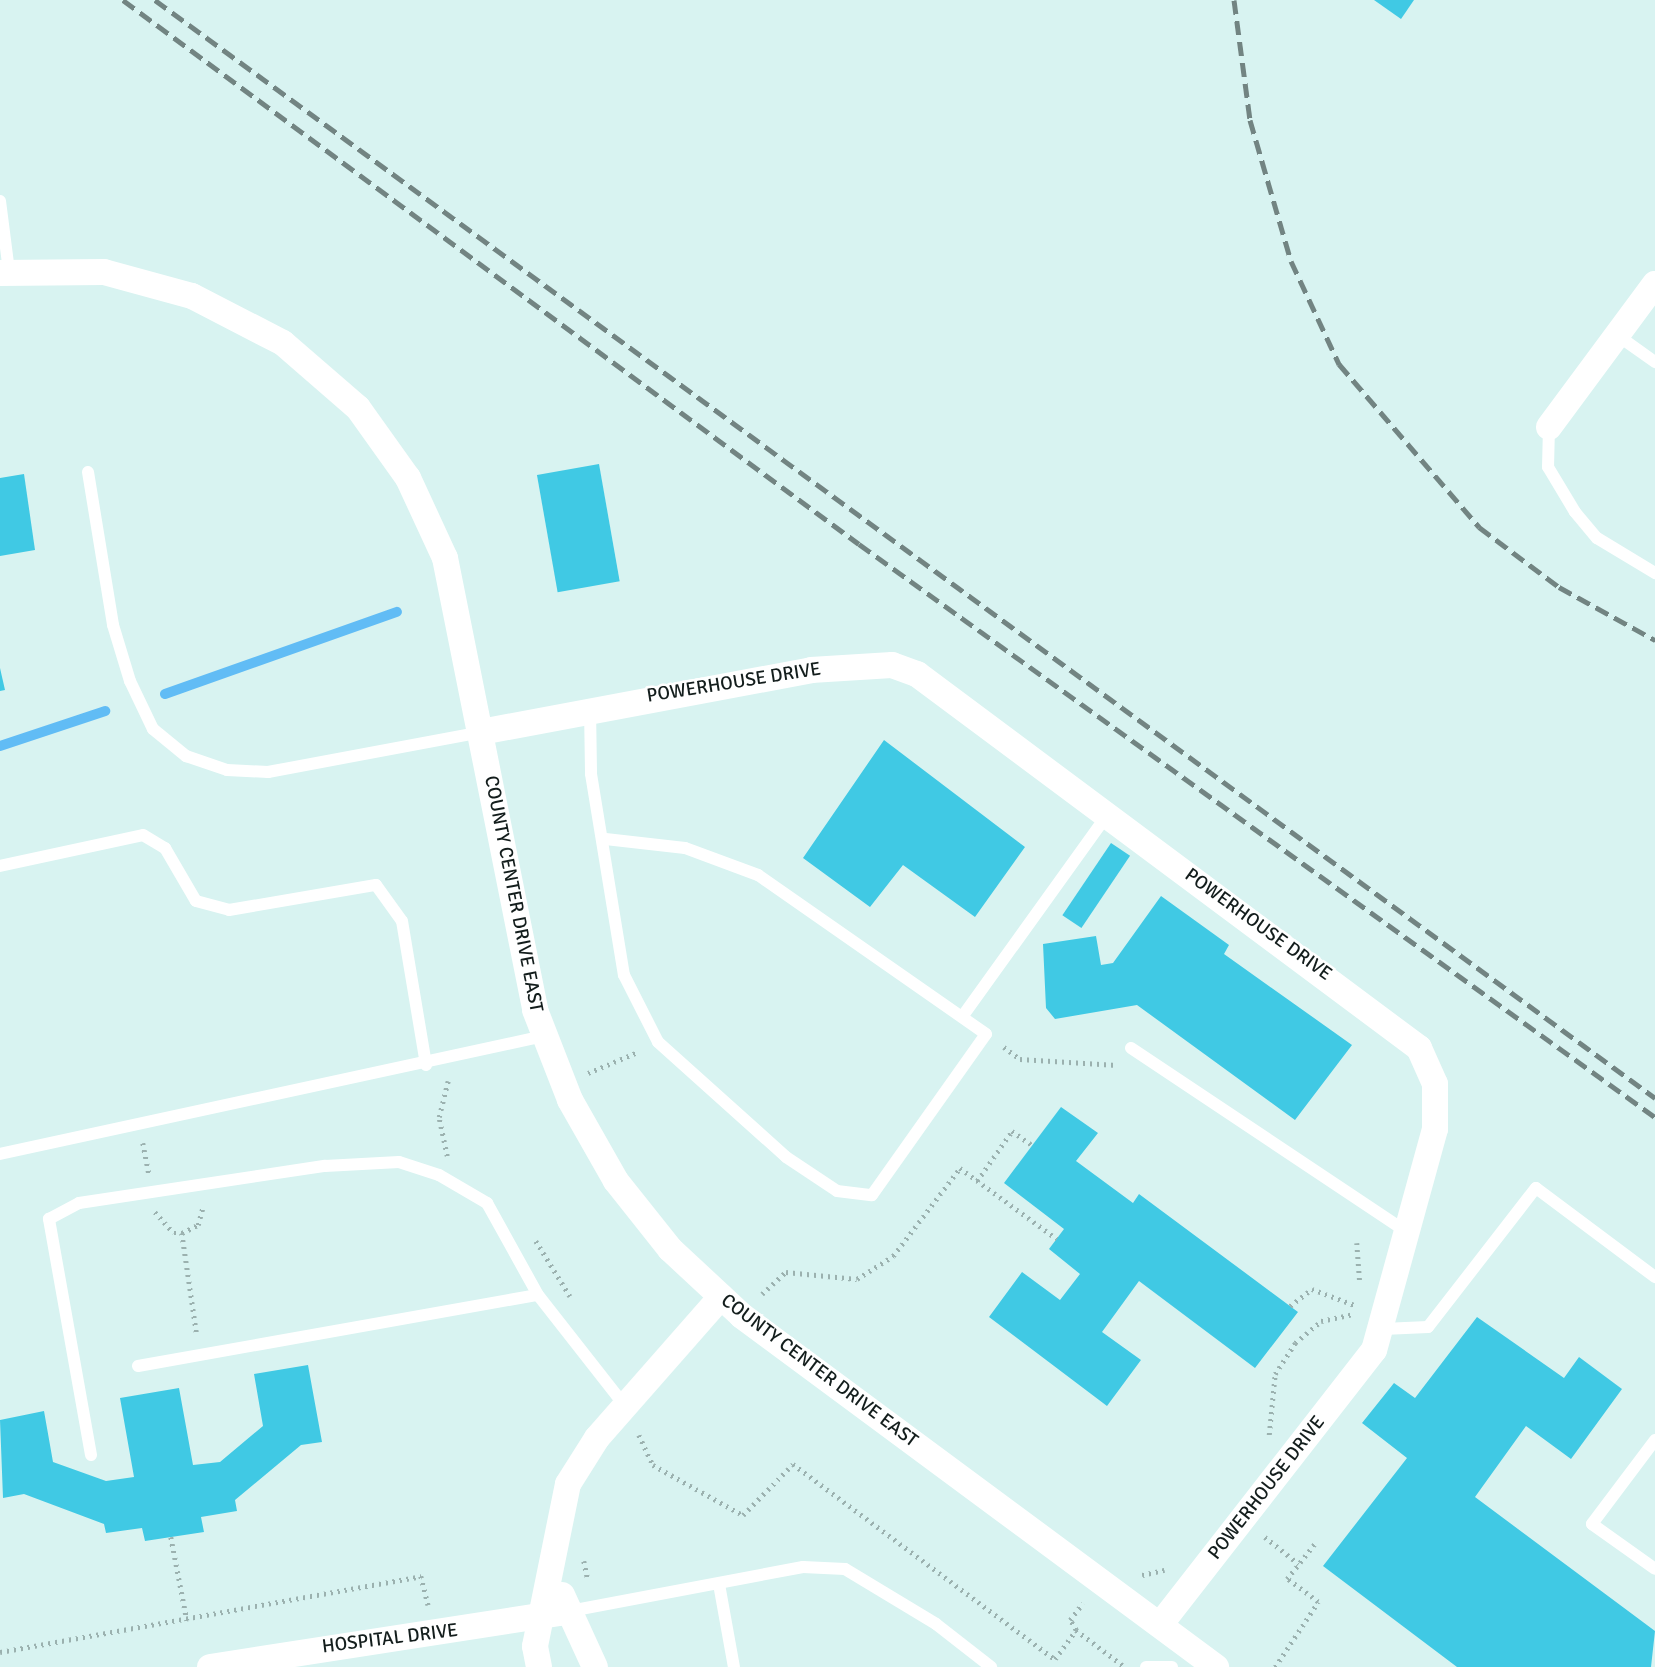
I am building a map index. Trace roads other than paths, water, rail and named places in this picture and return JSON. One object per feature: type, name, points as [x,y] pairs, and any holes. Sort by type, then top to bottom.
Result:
[{"type":"street","name":"COUNTY CENTER DRIVE EAST","points":[[4,272],[104,272],[192,296],[266,333],[331,382],[390,449],[437,538],[461,619],[522,956],[544,1036],[615,1181],[670,1249],[721,1297],[1160,1625],[1180,1661],[1216,1667]]},
{"type":"street","points":[[1549,427],[1655,284]]},
{"type":"street","name":"POWERHOUSE DRIVE","points":[[481,732],[590,708],[832,667],[892,665],[917,674],[1419,1048],[1432,1071],[1437,1108],[1404,1230],[1383,1329],[1374,1350],[1160,1625]]},
{"type":"street","points":[[539,1667],[535,1646],[553,1578],[553,1533],[568,1484],[625,1406],[721,1297]]},
{"type":"street","points":[[553,1578],[595,1667]]},
{"type":"street","name":"HOSPITAL DRIVE","points":[[209,1667],[570,1611]]},
{"type":"lane","points":[[0,201],[4,272]]},
{"type":"lane","points":[[1617,335],[1655,362]]},
{"type":"lane","points":[[1549,427],[1548,467],[1575,512],[1597,538],[1655,573]]},
{"type":"lane","points":[[88,472],[113,625],[130,681],[153,729],[186,756],[227,770],[268,772],[481,732]]},
{"type":"lane","points":[[590,708],[591,774],[607,839],[624,975],[658,1042],[786,1157],[837,1191],[872,1195],[986,1034],[758,875],[685,848],[607,839]]},
{"type":"lane","points":[[962,1017],[1108,815]]},
{"type":"lane","points":[[0,866],[143,835],[165,848],[196,901],[229,910],[376,885],[402,921],[426,1065]]},
{"type":"lane","points":[[0,1154],[426,1065],[544,1036]]},
{"type":"lane","points":[[1136,1052],[1404,1230]]},
{"type":"lane","points":[[91,1455],[49,1219],[79,1203],[200,1185],[399,1162],[439,1175],[487,1203],[538,1295],[625,1406]]},
{"type":"lane","points":[[1383,1329],[1428,1326],[1536,1188],[1655,1277]]},
{"type":"lane","points":[[138,1366],[538,1295]]},
{"type":"lane","points":[[1655,1440],[1592,1524],[1655,1569]]},
{"type":"lane","points":[[570,1611],[803,1567],[845,1569],[991,1667]]},
{"type":"lane","points":[[719,1584],[734,1667]]},
{"type":"lane","points":[[1146,1667],[1180,1661]]},
{"type":"waterway","points":[[165,694],[397,612]]},
{"type":"waterway","points":[[0,746],[105,711]]},
{"type":"railway","points":[[123,0],[859,544],[1655,1117]]},
{"type":"railway","points":[[155,0],[1655,1098]]},
{"type":"railway","points":[[1234,0],[1250,120],[1291,261],[1339,364],[1479,527],[1559,587],[1655,640]]}]
